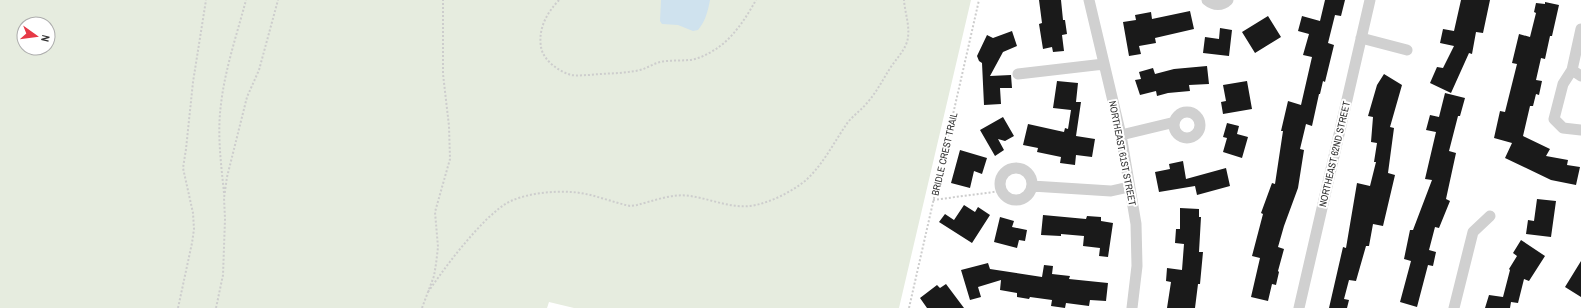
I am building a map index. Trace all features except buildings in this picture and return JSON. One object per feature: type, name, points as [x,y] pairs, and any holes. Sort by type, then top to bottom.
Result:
[{"type":"street","name":"NORTHEAST 61ST STREET","points":[[1089,0],[1121,135],[1136,224],[1137,266],[1132,308]]},
{"type":"street","points":[[1208,0],[1212,4],[1217,5],[1228,0]]},
{"type":"street","name":"NORTHEAST 62ND STREET","points":[[1299,308],[1370,0]]},
{"type":"street","points":[[1581,29],[1576,73],[1563,84],[1554,119],[1563,128],[1581,130]]},
{"type":"street","points":[[1361,38],[1407,50]]},
{"type":"street","points":[[1018,74],[1104,64]]},
{"type":"street","points":[[1121,135],[1174,123]]},
{"type":"street","points":[[1016,167],[1026,171],[1030,175],[1032,186],[1027,195],[1018,200],[1008,198],[1001,191],[1000,180],[1002,175],[1010,168],[1016,167]]},
{"type":"street","points":[[1032,186],[1111,192],[1129,187]]},
{"type":"street","points":[[1454,308],[1473,232],[1490,216]]},
{"type":"path","points":[[178,308],[194,229],[193,213],[183,168],[193,82],[206,0]]},
{"type":"path","points":[[216,308],[223,276],[225,219],[219,132],[221,103],[227,70],[246,0]]},
{"type":"path","points":[[224,198],[230,163],[247,97],[259,70],[278,0]]},
{"type":"path","points":[[422,308],[434,276],[438,247],[435,212],[450,159],[449,126],[443,74],[443,0]]},
{"type":"path","points":[[559,0],[549,13],[543,26],[541,34],[542,49],[550,62],[559,70],[572,75],[581,76],[610,75],[628,72],[660,62],[700,58],[716,49],[728,39],[756,0]]},
{"type":"path","points":[[428,292],[452,258],[474,232],[500,207],[510,201],[523,197],[537,194],[572,192],[630,206],[637,206],[683,195],[732,206],[756,205],[779,197],[804,181],[819,165],[850,120],[867,103],[880,86],[903,50],[908,36],[904,0]]},
{"type":"path","name":"BRIDLE CREST TRAIL","points":[[908,308],[979,0]]},
{"type":"path","points":[[933,200],[1001,191]]},
{"type":"shaded area","points":[[0,0],[971,0],[899,308],[574,308],[549,302],[547,308],[0,308]]},
{"type":"water","points":[[661,0],[710,0],[703,23],[698,30],[693,31],[678,25],[662,24],[660,21]]}]
